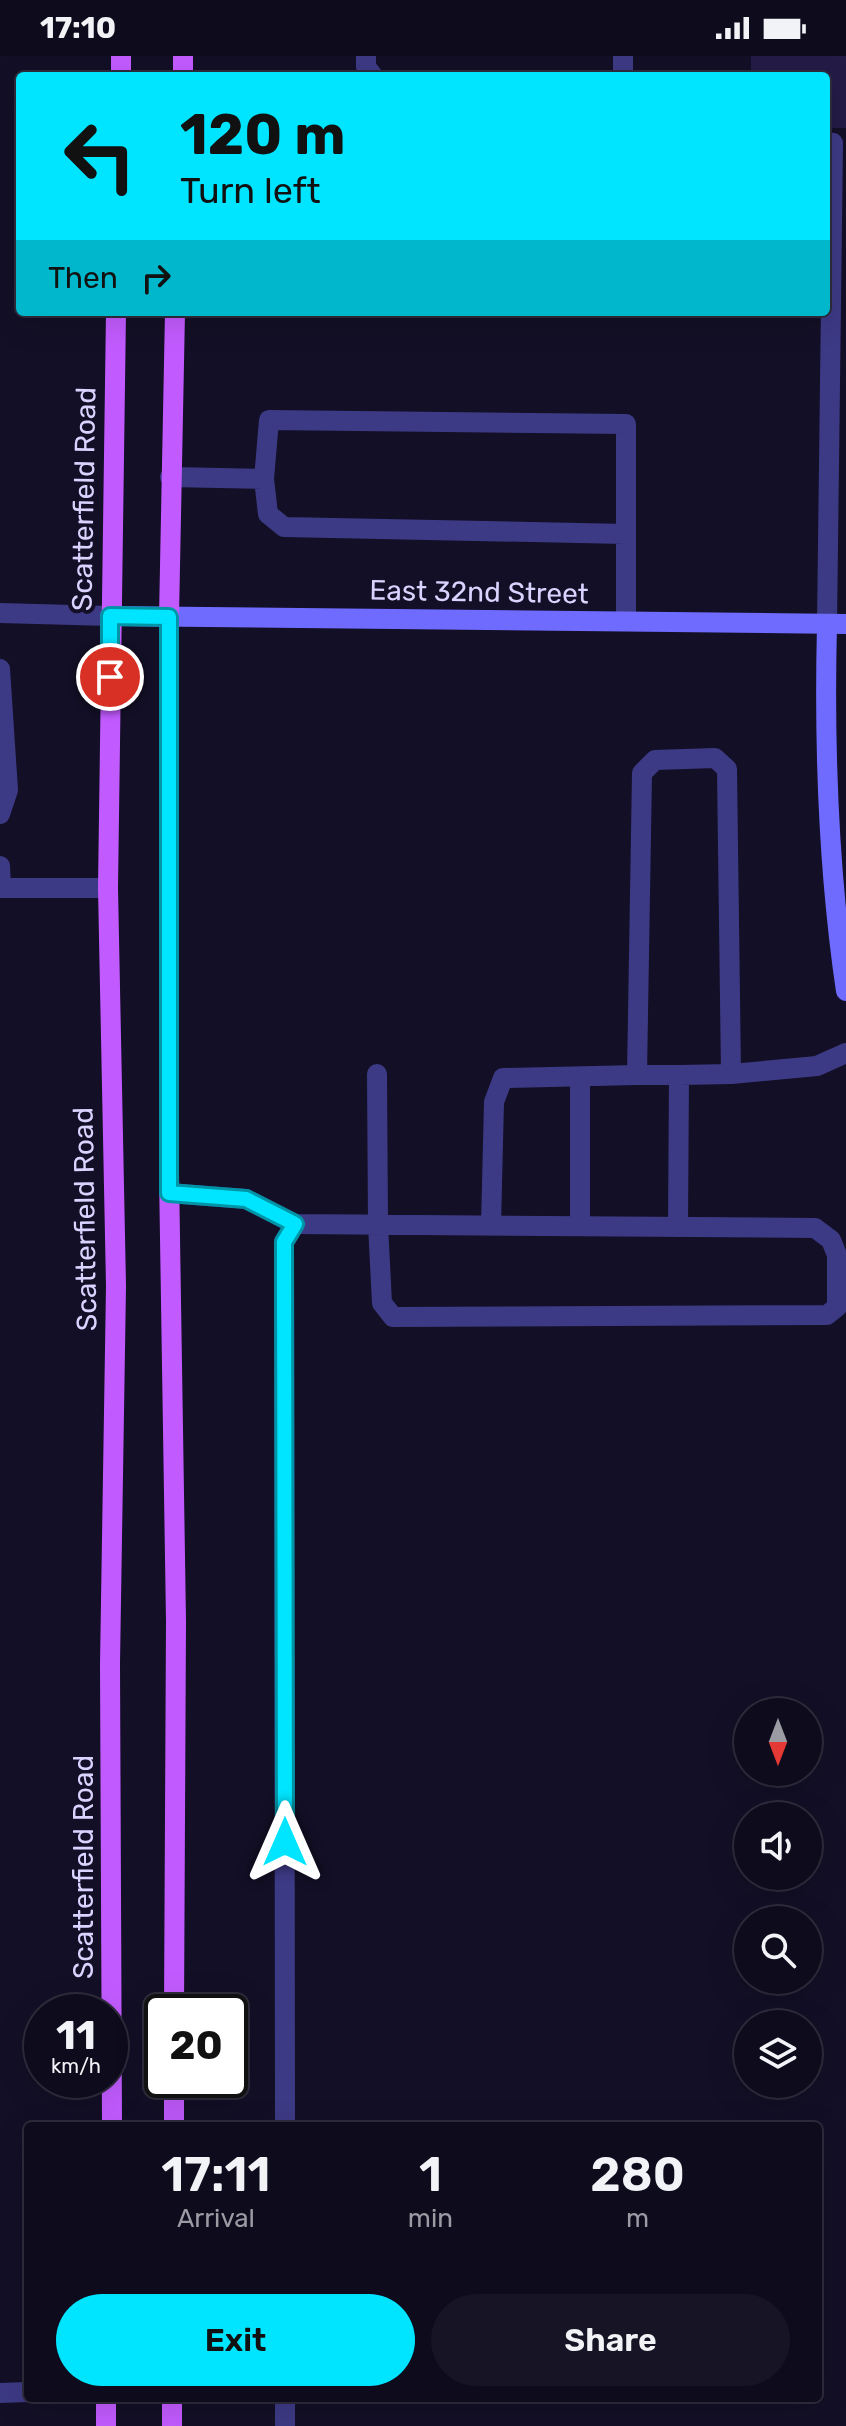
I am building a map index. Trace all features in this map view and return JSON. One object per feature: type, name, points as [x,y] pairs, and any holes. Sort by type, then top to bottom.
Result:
[{"type":"main road","name":"Scatterfield Road","points":[[112,2122],[110,1664],[116,1286],[108,888],[116,316]]},
{"type":"main road","points":[[174,1994],[176,1621],[169,1193],[169,617],[175,316]]},
{"type":"main road","points":[[174,2098],[174,2122]]},
{"type":"main road","points":[[106,2402],[106,2426]]},
{"type":"main road","points":[[172,2402],[172,2426]]},
{"type":"street","points":[[835,143],[836,624],[825,713],[835,918],[846,991]]},
{"type":"street","points":[[626,534],[284,527],[268,514],[264,479],[269,420],[626,424],[626,534],[626,621]]},
{"type":"street","points":[[170,477],[264,479]]},
{"type":"street","points":[[0,613],[110,616]]},
{"type":"street","name":"East 32nd Street","points":[[110,616],[836,624]]},
{"type":"street","points":[[0,669],[8,790],[0,814]]},
{"type":"street","points":[[637,1075],[642,773],[655,760],[715,758],[727,769],[731,1074]]},
{"type":"street","points":[[0,866],[0,888],[108,888]]},
{"type":"street","points":[[491,1225],[494,1102],[503,1078],[731,1074],[817,1066],[846,1053]]},
{"type":"street","points":[[169,1193],[246,1199],[295,1224],[378,1225],[491,1225],[815,1228],[831,1240],[837,1255],[837,1307],[827,1315],[393,1317],[382,1303],[378,1225],[377,1074]]},
{"type":"street","points":[[678,1227],[679,1075]]},
{"type":"street","points":[[580,1077],[580,1226]]},
{"type":"street","points":[[285,2122],[284,1242],[295,1224]]},
{"type":"street","points":[[0,2393],[24,2392]]},
{"type":"street","points":[[285,2402],[285,2426]]},
{"type":"building","points":[[751,56],[846,56],[846,128],[830,128],[830,72],[751,72]]},
{"type":"route","points":[[110,677],[110,616],[169,617],[169,1193],[246,1199],[295,1224],[284,1242],[285,1842]]}]
